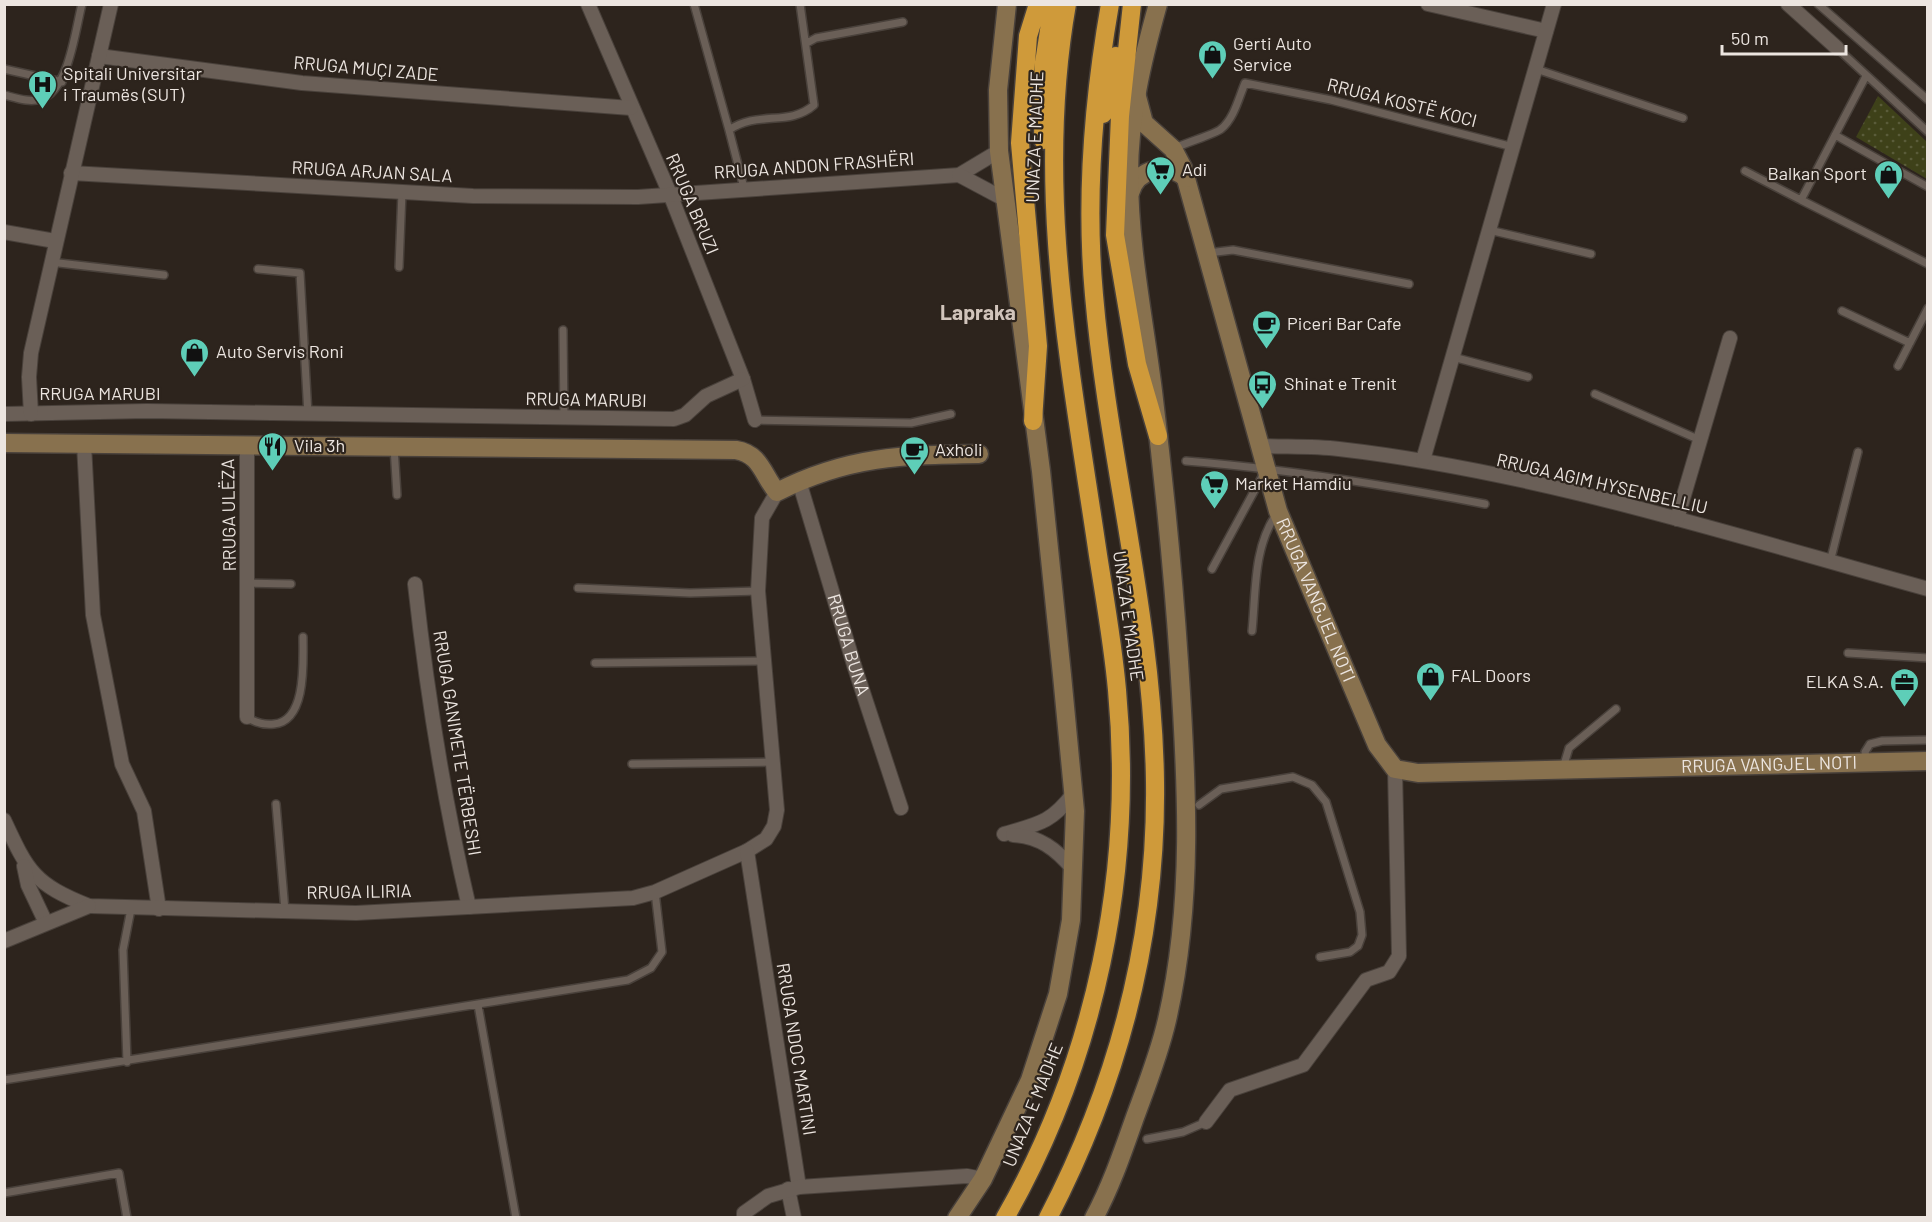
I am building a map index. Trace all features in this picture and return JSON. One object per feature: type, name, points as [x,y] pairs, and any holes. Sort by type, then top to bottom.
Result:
[{"type":"highway","points":[[1033,421],[1038,339],[1020,143],[1028,36],[1038,4]]},
{"type":"highway","points":[[1053,4],[1044,63],[1041,105],[1043,146],[1053,192]]},
{"type":"highway","name":"UNAZA E MADHE","points":[[1005,1218],[1047,1131],[1077,1056],[1112,909],[1122,803],[1118,690],[1070,368],[1053,192],[1052,147],[1058,69],[1067,4]]},
{"type":"highway","name":"UNAZA E MADHE","points":[[1048,1218],[1086,1139],[1110,1075],[1127,1016],[1146,932],[1154,843],[1155,778],[1150,689],[1094,294],[1090,198],[1092,147],[1097,83],[1110,4]]},
{"type":"highway","points":[[1092,147],[1109,89],[1125,4]]},
{"type":"highway","points":[[1132,4],[1120,127],[1115,235],[1137,364],[1158,436]]},
{"type":"main road","points":[[957,1218],[983,1179],[1030,1080],[1058,994],[1071,920],[1073,794],[1041,471],[999,151],[998,90],[1007,4]]},
{"type":"main road","points":[[1094,1218],[1108,1191],[1162,1041],[1179,953],[1187,874],[1187,771],[1173,583],[1158,436],[1136,273],[1130,193],[1131,136],[1136,93],[1141,63],[1158,4]]},
{"type":"main road","points":[[1136,93],[1144,123],[1173,149],[1185,173]]},
{"type":"main road","points":[[1130,193],[1139,176],[1154,170],[1173,169],[1185,173]]},
{"type":"main road","name":"RRUGA VANGJEL NOTI","points":[[1185,173],[1262,446],[1278,511],[1377,745],[1395,769],[1418,773],[1928,761]]},
{"type":"main road","points":[[4,443],[736,450],[746,452],[760,463],[769,483],[777,492],[799,481],[844,465],[879,457],[979,454]]},
{"type":"street","name":"RRUGA MARUBI","points":[[111,4],[50,261],[31,353],[29,393],[32,414],[147,411],[308,415],[680,418],[706,396],[743,379]]},
{"type":"street","name":"RRUGA BRUZI","points":[[588,4],[670,194],[743,379],[755,420]]},
{"type":"street","points":[[1428,4],[1546,31]]},
{"type":"street","points":[[1423,460],[1554,4]]},
{"type":"street","points":[[1788,4],[1837,48]]},
{"type":"street","name":"RRUGA MUÇI ZADE","points":[[99,56],[302,83],[631,108]]},
{"type":"street","name":"RRUGA ANDON FRASHËRI","points":[[670,194],[959,175],[999,151]]},
{"type":"street","name":"RRUGA ARJAN SALA","points":[[71,173],[473,196],[638,197],[670,194]]},
{"type":"street","points":[[959,175],[1004,199]]},
{"type":"street","points":[[4,232],[55,241]]},
{"type":"street","points":[[1677,519],[1730,338]]},
{"type":"street","points":[[4,414],[32,414]]},
{"type":"street","points":[[84,444],[93,615],[122,764],[144,812],[159,909]]},
{"type":"street","name":"RRUGA ULËZA","points":[[247,446],[248,584],[245,677],[247,717]]},
{"type":"street","name":"RRUGA AGIM HYSENBELLIU","points":[[1262,446],[1337,449],[1423,460],[1677,519],[1928,589]]},
{"type":"street","name":"RRUGA BUNA","points":[[799,481],[854,665],[901,808]]},
{"type":"street","name":"RRUGA ILIRIA","points":[[4,820],[23,861],[36,879],[48,888],[88,906],[131,909],[356,913],[633,898],[655,892],[747,851],[766,839],[774,826],[777,810],[774,762],[758,591],[762,518],[777,492]]},
{"type":"street","name":"RRUGA GANIMETE TËRBESHI","points":[[415,584],[451,828],[469,907]]},
{"type":"street","points":[[1206,1122],[1230,1090],[1303,1065],[1366,980],[1389,972],[1399,956],[1395,769]]},
{"type":"street","points":[[1073,794],[1059,813],[1048,820],[1004,834],[1039,840],[1053,848],[1073,869]]},
{"type":"street","name":"RRUGA NDOC MARTINI","points":[[747,851],[793,1188],[794,1218]]},
{"type":"street","points":[[23,861],[28,885],[46,923]]},
{"type":"street","points":[[4,940],[88,906]]},
{"type":"street","points":[[744,1218],[744,1213],[768,1196],[793,1188],[967,1176],[983,1179]]},
{"type":"lane","points":[[4,96],[39,100],[50,95],[62,82],[82,4]]},
{"type":"lane","points":[[694,4],[744,188]]},
{"type":"lane","points":[[729,130],[742,122],[756,118],[794,117],[814,105],[800,4]]},
{"type":"lane","points":[[1818,4],[1928,100]]},
{"type":"lane","points":[[807,43],[816,38],[903,22]]},
{"type":"lane","points":[[1837,48],[1928,132]]},
{"type":"lane","points":[[4,69],[62,82]]},
{"type":"lane","points":[[1536,69],[1683,118]]},
{"type":"lane","points":[[1801,200],[1866,76]]},
{"type":"lane","name":"RRUGA KOSTË KOCI","points":[[1173,149],[1191,139],[1220,131],[1228,121],[1245,83],[1331,100],[1513,147]]},
{"type":"lane","points":[[1835,135],[1928,187]]},
{"type":"lane","points":[[1745,171],[1928,264]]},
{"type":"lane","points":[[399,267],[402,192]]},
{"type":"lane","points":[[1489,230],[1591,254]]},
{"type":"lane","points":[[1208,253],[1233,250],[1409,284]]},
{"type":"lane","points":[[50,261],[164,275]]},
{"type":"lane","points":[[258,268],[300,273],[308,415]]},
{"type":"lane","points":[[1898,366],[1928,308]]},
{"type":"lane","points":[[1842,311],[1910,343]]},
{"type":"lane","points":[[563,330],[564,418]]},
{"type":"lane","points":[[1453,357],[1528,377]]},
{"type":"lane","points":[[1595,394],[1700,440]]},
{"type":"lane","points":[[755,420],[911,423],[951,414]]},
{"type":"lane","points":[[394,447],[397,495]]},
{"type":"lane","points":[[1830,562],[1858,452]]},
{"type":"lane","points":[[1186,461],[1266,468],[1402,488],[1485,504]]},
{"type":"lane","points":[[1212,569],[1266,468]]},
{"type":"lane","points":[[1252,631],[1259,551],[1266,528],[1278,511]]},
{"type":"lane","name":"RRUGA ULËZA","points":[[248,584],[291,585]]},
{"type":"lane","points":[[578,588],[690,592],[758,591]]},
{"type":"lane","name":"RRUGA ULËZA","points":[[247,717],[266,724],[281,723],[290,716],[303,682],[303,637]]},
{"type":"lane","points":[[1848,653],[1928,658]]},
{"type":"lane","points":[[595,663],[764,661]]},
{"type":"lane","points":[[1562,770],[1569,748],[1616,709]]},
{"type":"lane","points":[[1867,762],[1865,752],[1870,744],[1881,741],[1928,740]]},
{"type":"lane","points":[[632,765],[774,762]]},
{"type":"lane","points":[[1199,805],[1221,789],[1293,777],[1312,785],[1326,802],[1360,912],[1362,935],[1358,946],[1350,952],[1320,957]]},
{"type":"lane","points":[[276,804],[285,911]]},
{"type":"lane","points":[[4,1080],[628,980],[651,968],[662,952],[655,892]]},
{"type":"lane","points":[[127,1062],[123,950],[131,909]]},
{"type":"lane","points":[[478,1005],[516,1218]]},
{"type":"lane","points":[[1147,1139],[1183,1132],[1206,1122]]},
{"type":"lane","points":[[4,1193],[119,1173],[127,1218]]},
{"type":"green space","points":[[1878,96],[1927,142],[1927,179],[1856,137]]},
{"type":"place","name":"Gerti Auto Service","points":[[1212,80]]},
{"type":"place","name":"Spitali Universitar i Traumës (SUT)","points":[[42,110]]},
{"type":"place","name":"Adi","points":[[1161,196]]},
{"type":"place","name":"Balkan Sport","points":[[1888,200]]},
{"type":"place","name":"Piceri Bar Cafe","points":[[1266,350]]},
{"type":"place","name":"Auto Servis Roni","points":[[195,378]]},
{"type":"place","name":"Shinat e Trenit","points":[[1263,410]]},
{"type":"place","name":"Vila 3h","points":[[273,472]]},
{"type":"place","name":"Axholi","points":[[914,476]]},
{"type":"place","name":"Market Hamdiu","points":[[1214,510]]},
{"type":"place","name":"FAL Doors","points":[[1430,702]]},
{"type":"place","name":"ELKA S.A.","points":[[1905,708]]},
{"type":"district","name":"Lapraka","points":[[978,313]]}]
